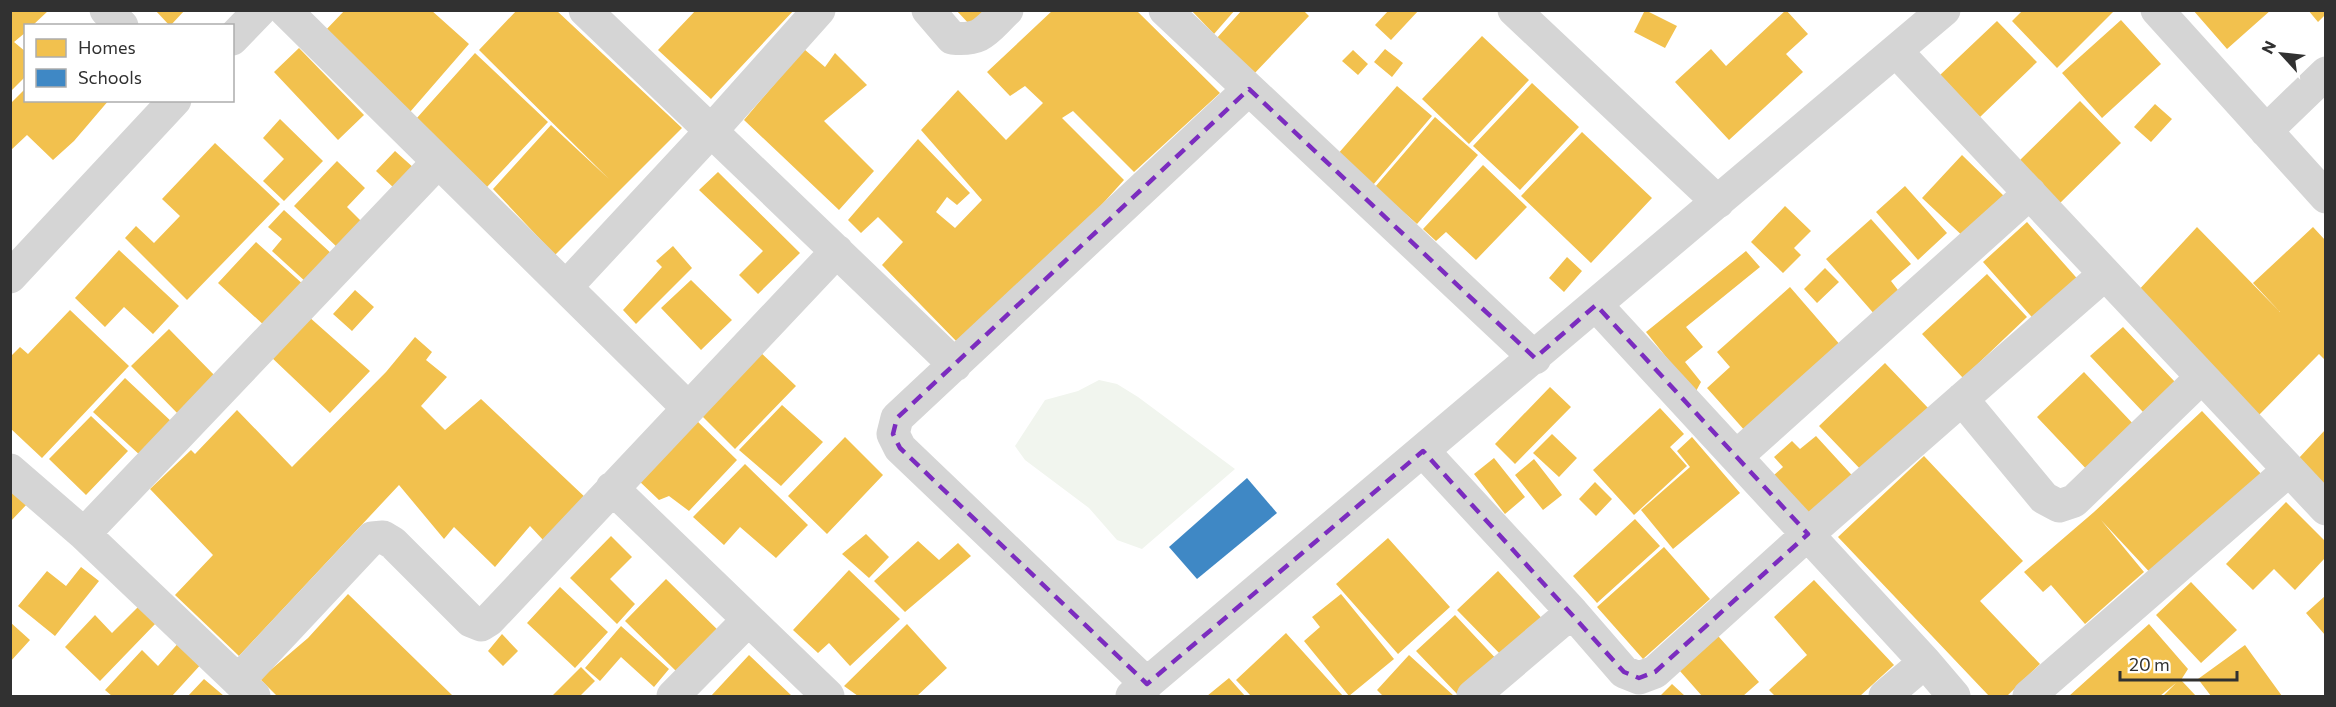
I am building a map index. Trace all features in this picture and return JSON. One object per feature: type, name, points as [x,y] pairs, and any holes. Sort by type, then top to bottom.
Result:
[{"type":"street","points":[[106,10],[120,24]]},
{"type":"street","points":[[234,37],[260,10]]},
{"type":"street","points":[[285,10],[688,408]]},
{"type":"street","points":[[585,10],[955,365]]},
{"type":"street","points":[[566,287],[712,130],[819,10]]},
{"type":"street","points":[[928,10],[952,38],[965,39],[979,37],[1007,10]]},
{"type":"street","points":[[1166,10],[1535,358]]},
{"type":"street","points":[[1514,10],[1718,202]]},
{"type":"street","points":[[1249,89],[897,418],[893,434],[900,448],[1139,690],[1535,358],[1944,10]]},
{"type":"street","points":[[2157,10],[2325,197]]},
{"type":"street","points":[[1896,51],[2325,509]]},
{"type":"street","points":[[2266,131],[2325,73]]},
{"type":"street","points":[[10,277],[173,102]]},
{"type":"street","points":[[84,534],[438,162]]},
{"type":"street","points":[[1736,457],[2030,194]]},
{"type":"street","points":[[10,470],[84,534],[246,688],[372,538],[383,537],[393,543],[471,621],[481,625],[489,620],[837,251]]},
{"type":"street","points":[[1423,451],[1572,612],[1624,672],[1639,678],[1655,672],[1808,534],[2105,274]]},
{"type":"street","points":[[1596,305],[1954,696]]},
{"type":"street","points":[[1962,399],[2044,498],[2059,506],[2074,501],[2202,377]]},
{"type":"street","points":[[2029,696],[2289,470]]},
{"type":"street","points":[[612,488],[828,696]]},
{"type":"street","points":[[1487,692],[1572,612]]},
{"type":"street","points":[[673,696],[748,620]]},
{"type":"street","points":[[1885,696],[1925,662]]},
{"type":"highlighted area","points":[[1249,89],[1535,358],[1596,305],[1808,534],[1655,672],[1639,678],[1624,672],[1423,451],[1147,684],[900,448],[893,434],[897,418]]},
{"type":"shaded area","points":[[1099,380],[1117,384],[1138,397],[1235,469],[1142,549],[1117,540],[1089,508],[1025,460],[1015,446],[1045,400],[1078,391]]},
{"type":"building: Homes","points":[[10,10],[49,10],[34,24],[24,24],[24,34],[14,42],[24,50],[24,78],[10,92]]},
{"type":"building: Homes","points":[[155,10],[185,10],[172,24],[168,24]]},
{"type":"building: Homes","points":[[345,10],[431,10],[469,44],[410,112],[322,34]]},
{"type":"building: Homes","points":[[517,10],[556,10],[682,128],[555,255],[493,189],[551,125],[609,179],[479,50]]},
{"type":"building: Homes","points":[[696,10],[794,10],[711,99],[658,50]]},
{"type":"building: Homes","points":[[956,10],[986,10],[971,26]]},
{"type":"building: Homes","points":[[1053,10],[1136,10],[1220,93],[1134,172],[1073,111],[1062,118],[1124,180],[1088,220],[960,345],[882,265],[903,242],[878,217],[861,233],[848,220],[918,139],[970,193],[957,205],[947,197],[936,212],[955,228],[982,200],[921,130],[958,90],[1006,140],[1043,103],[1025,86],[1010,96],[987,72]]},
{"type":"building: Homes","points":[[1191,10],[1235,10],[1214,34]]},
{"type":"building: Homes","points":[[1242,10],[1303,10],[1309,16],[1252,76],[1216,39]]},
{"type":"building: Homes","points":[[1389,10],[1419,10],[1391,40],[1375,25]]},
{"type":"building: Homes","points":[[1645,10],[1677,26],[1665,48],[1634,32]]},
{"type":"building: Homes","points":[[1786,10],[1808,34],[1786,54],[1803,72],[1729,140],[1675,82],[1711,49],[1726,66]]},
{"type":"building: Homes","points":[[2023,10],[2115,10],[2057,68],[2012,21]]},
{"type":"building: Homes","points":[[2193,10],[2271,10],[2227,49]]},
{"type":"building: Homes","points":[[2308,10],[2325,10],[2325,15],[2318,22]]},
{"type":"building: Homes","points":[[2121,20],[2161,64],[2102,118],[2062,73]]},
{"type":"building: Homes","points":[[1997,21],[2037,62],[1980,117],[1940,75]]},
{"type":"building: Homes","points":[[1482,36],[1529,80],[1469,144],[1422,99]]},
{"type":"building: Homes","points":[[299,48],[364,115],[338,140],[274,72]]},
{"type":"building: Homes","points":[[804,49],[825,67],[835,53],[867,85],[824,121],[874,171],[839,210],[744,120]]},
{"type":"building: Homes","points":[[1385,49],[1403,63],[1392,77],[1374,62]]},
{"type":"building: Homes","points":[[1353,50],[1368,64],[1358,75],[1342,61]]},
{"type":"building: Homes","points":[[475,53],[548,122],[487,187],[416,119]]},
{"type":"building: Homes","points":[[1532,83],[1579,127],[1520,190],[1473,146]]},
{"type":"building: Homes","points":[[1397,86],[1432,116],[1373,185],[1337,155]]},
{"type":"building: Homes","points":[[24,90],[24,102],[107,102],[74,141],[53,160],[27,135],[10,151],[10,104]]},
{"type":"building: Homes","points":[[2080,101],[2121,143],[2058,205],[2017,163]]},
{"type":"building: Homes","points":[[2155,104],[2172,119],[2151,142],[2134,127]]},
{"type":"building: Homes","points":[[1435,117],[1478,155],[1417,224],[1375,187]]},
{"type":"building: Homes","points":[[280,119],[323,161],[284,201],[263,181],[284,159],[263,138]]},
{"type":"building: Homes","points":[[1582,132],[1652,198],[1591,263],[1521,196]]},
{"type":"building: Homes","points":[[215,143],[280,204],[187,300],[125,238],[136,226],[154,243],[180,216],[162,199]]},
{"type":"building: Homes","points":[[395,151],[415,169],[395,189],[376,171]]},
{"type":"building: Homes","points":[[1962,155],[2006,198],[1967,240],[1922,198]]},
{"type":"building: Homes","points":[[337,161],[365,188],[347,207],[363,223],[339,249],[294,206]]},
{"type":"building: Homes","points":[[1483,165],[1527,207],[1476,260],[1446,232],[1436,241],[1423,229]]},
{"type":"building: Homes","points":[[718,172],[800,253],[758,294],[739,275],[763,251],[699,190]]},
{"type":"building: Homes","points":[[1905,186],[1947,233],[1918,260],[1876,212]]},
{"type":"building: Homes","points":[[1785,206],[1811,231],[1794,248],[1801,255],[1783,273],[1751,242]]},
{"type":"building: Homes","points":[[284,210],[333,255],[307,283],[272,251],[282,239],[268,227]]},
{"type":"building: Homes","points":[[1871,219],[1911,264],[1891,281],[1901,294],[1876,316],[1826,259]]},
{"type":"building: Homes","points":[[2027,222],[2082,284],[2037,323],[1983,262]]},
{"type":"building: Homes","points":[[2197,227],[2280,312],[2253,283],[2313,227],[2325,240],[2325,360],[2319,354],[2259,415],[2136,293]]},
{"type":"building: Homes","points":[[256,242],[305,286],[267,328],[218,283]]},
{"type":"building: Homes","points":[[673,246],[692,268],[636,324],[623,310],[662,267],[656,261]]},
{"type":"building: Homes","points":[[119,250],[179,306],[153,334],[124,307],[105,327],[75,298]]},
{"type":"building: Homes","points":[[1746,251],[1760,267],[1686,327],[1703,347],[1685,362],[1701,382],[1695,393],[1646,332]]},
{"type":"building: Homes","points":[[1567,257],[1582,271],[1564,292],[1549,278]]},
{"type":"building: Homes","points":[[1825,268],[1839,282],[1817,303],[1804,289]]},
{"type":"building: Homes","points":[[1987,274],[2027,317],[1963,378],[1922,334]]},
{"type":"building: Homes","points":[[691,280],[732,320],[701,350],[661,308]]},
{"type":"building: Homes","points":[[1790,287],[1842,347],[1746,432],[1707,388],[1730,367],[1717,352]]},
{"type":"building: Homes","points":[[355,290],[374,307],[352,331],[333,314]]},
{"type":"building: Homes","points":[[70,310],[129,366],[42,458],[10,428],[10,357],[20,347],[28,354]]},
{"type":"building: Homes","points":[[308,316],[370,371],[330,413],[269,355]]},
{"type":"building: Homes","points":[[2123,327],[2175,382],[2143,412],[2090,356]]},
{"type":"building: Homes","points":[[169,329],[219,380],[181,417],[131,366]]},
{"type":"building: Homes","points":[[415,337],[432,352],[426,360],[447,377],[421,406],[445,430],[481,399],[587,499],[544,541],[530,526],[495,567],[454,527],[444,539],[399,485],[239,656],[175,595],[213,555],[150,489],[191,450],[195,454],[237,410],[292,467],[386,372]]},
{"type":"building: Homes","points":[[757,349],[796,386],[735,449],[697,411]]},
{"type":"building: Homes","points":[[1885,363],[1930,410],[1864,473],[1819,426]]},
{"type":"building: Homes","points":[[2084,372],[2138,429],[2091,474],[2037,417]]},
{"type":"building: Homes","points":[[125,378],[173,423],[142,457],[93,412]]},
{"type":"building: Homes","points":[[1550,387],[1571,407],[1515,464],[1495,444]]},
{"type":"building: Homes","points":[[782,405],[823,442],[781,486],[739,450]]},
{"type":"building: Homes","points":[[1660,408],[1684,434],[1670,447],[1687,466],[1634,515],[1593,470]]},
{"type":"building: Homes","points":[[2202,411],[2264,477],[2156,579],[2101,520],[2144,572],[2085,624],[2051,585],[2043,592],[2024,572],[2094,512]]},
{"type":"building: Homes","points":[[91,416],[128,451],[86,495],[49,459]]},
{"type":"building: Homes","points":[[694,418],[737,460],[689,511],[669,496],[659,500],[637,479]]},
{"type":"building: Homes","points":[[2325,430],[2325,485],[2298,459]]},
{"type":"building: Homes","points":[[1552,434],[1577,458],[1559,477],[1533,453]]},
{"type":"building: Homes","points":[[1816,436],[1860,484],[1816,522],[1774,475],[1783,467],[1774,457],[1792,441],[1800,449]]},
{"type":"building: Homes","points":[[845,437],[883,475],[827,534],[788,496]]},
{"type":"building: Homes","points":[[1692,437],[1740,493],[1673,549],[1641,510],[1690,467],[1677,451]]},
{"type":"building: Homes","points":[[1924,456],[2023,561],[1980,601],[2040,664],[2007,696],[1989,696],[1838,537]]},
{"type":"building: Homes","points":[[1494,458],[1525,497],[1505,514],[1474,474]]},
{"type":"building: Homes","points":[[1534,459],[1562,495],[1543,510],[1515,475]]},
{"type":"building: Homes","points":[[745,464],[808,525],[776,558],[740,527],[724,545],[693,517]]},
{"type":"building: Homes","points":[[1595,482],[1612,499],[1596,516],[1579,499]]},
{"type":"building: Homes","points":[[10,485],[29,502],[10,522]]},
{"type":"building: Homes","points":[[2286,502],[2325,541],[2325,558],[2295,590],[2274,569],[2253,590],[2226,564]]},
{"type":"building: Homes","points":[[1635,519],[1660,546],[1597,603],[1573,576]]},
{"type":"building: Homes","points":[[866,534],[889,557],[869,578],[842,554]]},
{"type":"building: Homes","points":[[611,536],[632,557],[610,579],[635,604],[617,624],[570,578]]},
{"type":"building: Homes","points":[[1388,538],[1450,607],[1398,654],[1336,584]]},
{"type":"building: Homes","points":[[918,541],[939,560],[958,543],[971,556],[905,612],[874,581]]},
{"type":"building: Homes","points":[[1664,547],[1710,599],[1643,659],[1597,607]]},
{"type":"building: Homes","points":[[81,567],[99,581],[55,636],[18,606],[47,571],[66,586]]},
{"type":"building: Homes","points":[[849,570],[900,619],[850,666],[829,643],[818,653],[793,630]]},
{"type":"building: Homes","points":[[1498,571],[1548,625],[1505,659],[1457,610]]},
{"type":"building: Homes","points":[[666,579],[727,639],[677,672],[625,621]]},
{"type":"building: Homes","points":[[1814,580],[1894,665],[1860,696],[1775,696],[1769,690],[1807,655],[1774,617]]},
{"type":"building: Homes","points":[[2191,582],[2237,630],[2201,663],[2156,615]]},
{"type":"building: Homes","points":[[560,587],[608,632],[575,668],[527,623]]},
{"type":"building: Homes","points":[[348,594],[453,696],[277,696],[260,679],[308,638]]},
{"type":"building: Homes","points":[[1341,594],[1394,659],[1349,696],[1304,641],[1320,627],[1312,617]]},
{"type":"building: Homes","points":[[2325,596],[2325,635],[2306,613]]},
{"type":"building: Homes","points":[[140,605],[157,622],[100,681],[65,647],[95,615],[112,633]]},
{"type":"building: Homes","points":[[1455,615],[1501,664],[1459,696],[1416,651]]},
{"type":"building: Homes","points":[[10,622],[30,640],[10,662]]},
{"type":"building: Homes","points":[[907,624],[947,668],[917,696],[858,696],[844,686]]},
{"type":"building: Homes","points":[[2149,624],[2188,669],[2181,680],[2196,696],[2163,696],[2176,683],[2160,696],[2069,696]]},
{"type":"building: Homes","points":[[621,626],[669,669],[654,687],[621,657],[600,681],[585,668]]},
{"type":"building: Homes","points":[[1711,628],[1759,682],[1743,696],[1702,696],[1672,662]]},
{"type":"building: Homes","points":[[1286,633],[1343,696],[1251,696],[1236,680]]},
{"type":"building: Homes","points":[[502,634],[518,651],[503,666],[488,651]]},
{"type":"building: Homes","points":[[181,640],[204,661],[172,696],[112,696],[105,690],[142,650],[158,666]]},
{"type":"building: Homes","points":[[2245,645],[2282,696],[2211,696],[2198,679]]},
{"type":"building: Homes","points":[[749,655],[792,696],[711,696]]},
{"type":"building: Homes","points":[[1409,655],[1454,696],[1383,696],[1377,690]]},
{"type":"building: Homes","points":[[581,667],[595,681],[580,696],[552,696]]},
{"type":"building: Homes","points":[[1229,678],[1245,696],[1207,696]]},
{"type":"building: Homes","points":[[204,679],[224,696],[188,696]]},
{"type":"building: Homes","points":[[1672,684],[1685,696],[1660,696]]},
{"type":"building: Schools","points":[[1247,478],[1277,513],[1197,579],[1169,547]]}]
